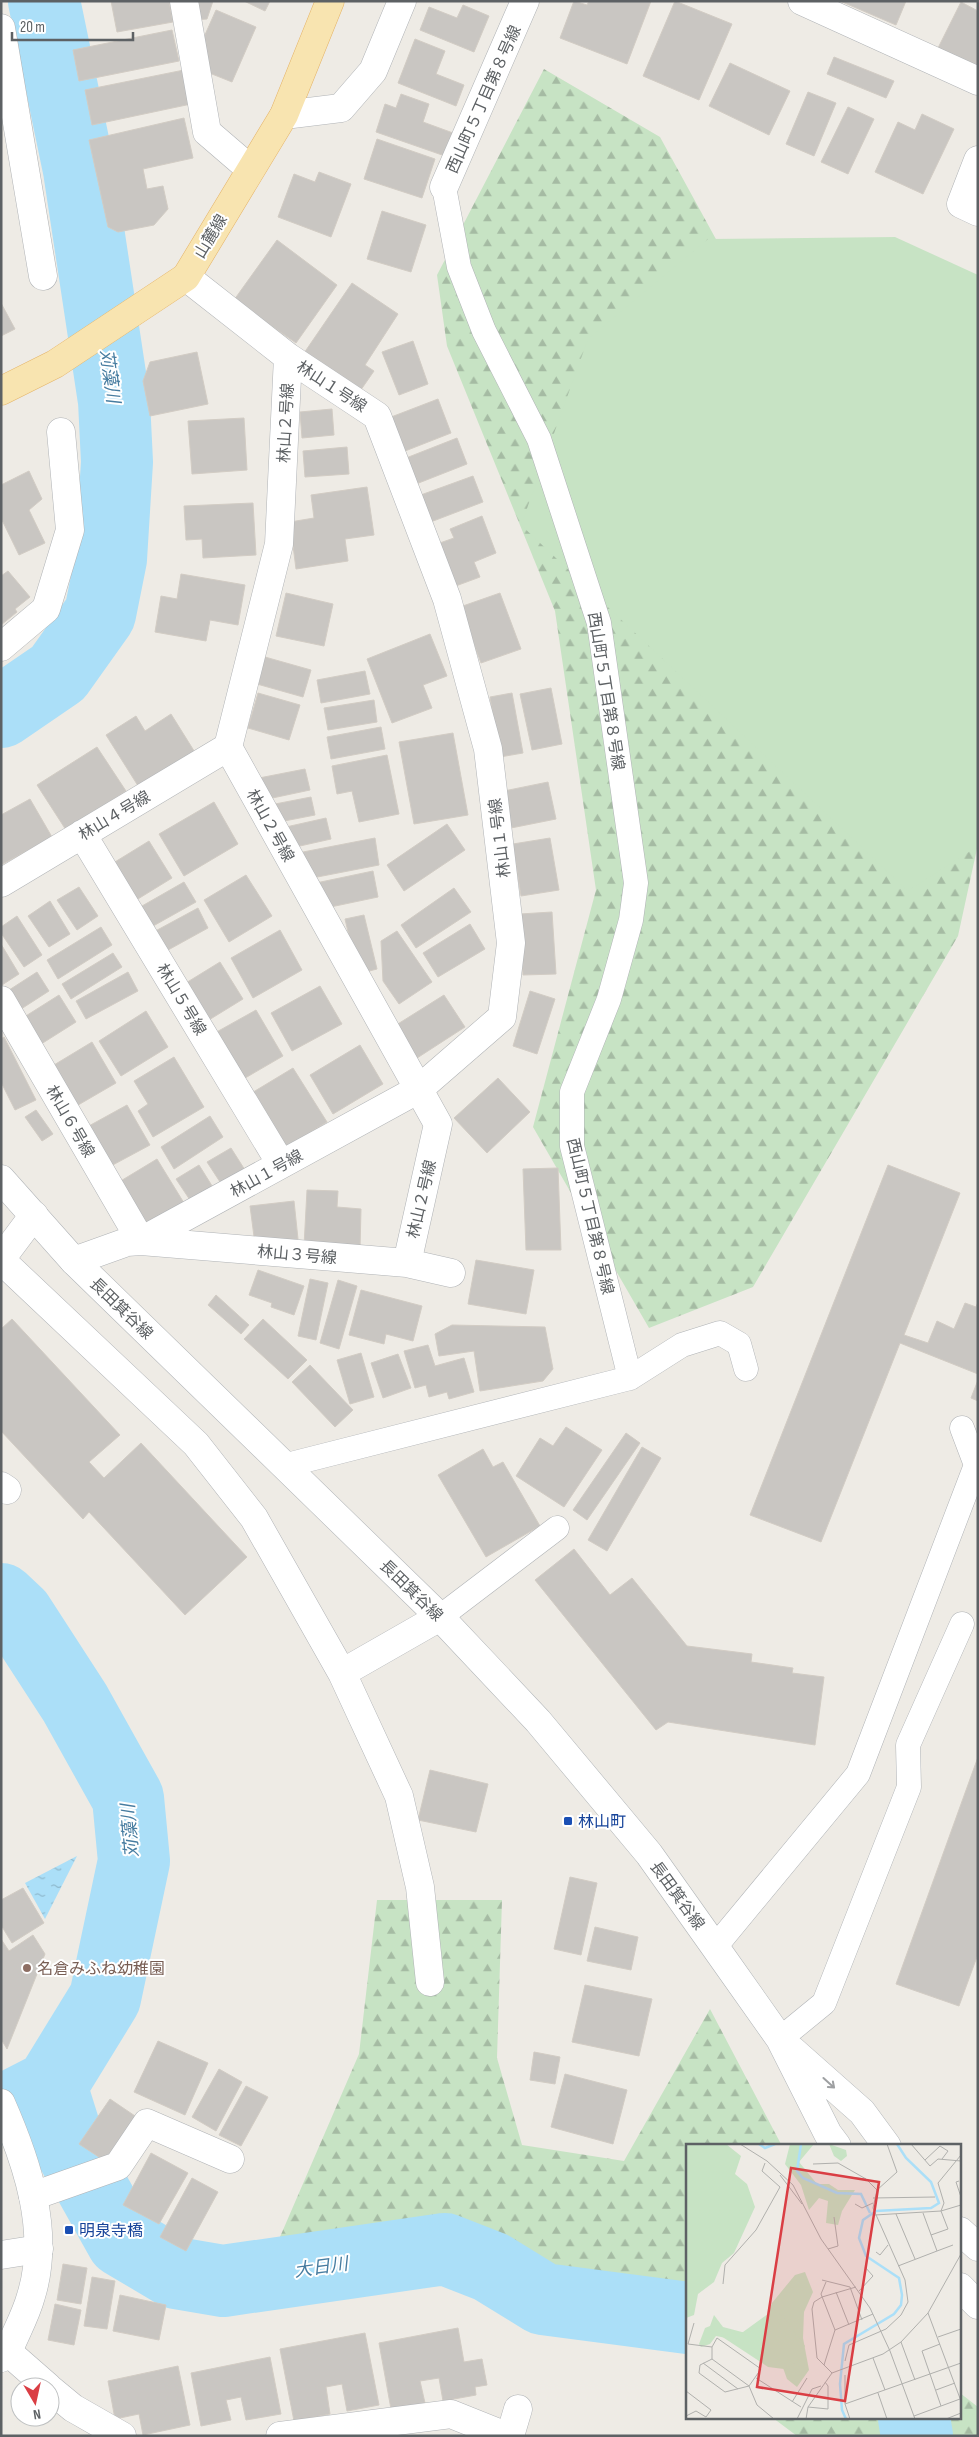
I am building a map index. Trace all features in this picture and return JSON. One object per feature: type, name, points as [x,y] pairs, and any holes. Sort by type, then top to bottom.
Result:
[{"type":"main road","name":"山麓線","points":[[1,391],[55,364],[186,277],[284,115],[330,1]]},
{"type":"street","points":[[184,1],[207,132],[250,169]]},
{"type":"street","points":[[284,115],[341,108],[373,71],[402,1]]},
{"type":"street","name":"西山町５丁目第８号線","points":[[444,187],[525,1]]},
{"type":"street","points":[[802,1],[978,81]]},
{"type":"street","points":[[1,28],[43,276]]},
{"type":"street","points":[[969,208],[978,160]]},
{"type":"street","name":"林山１号線","points":[[74,1261],[127,1242],[141,1241],[419,1088],[502,1017],[511,943],[488,749],[447,599],[377,416],[288,357],[186,277]]},
{"type":"street","name":"林山２号線","points":[[288,357],[279,544],[228,748],[438,1124],[406,1263]]},
{"type":"street","points":[[1,646],[46,609],[70,530],[61,432]]},
{"type":"street","name":"林山４号線","points":[[1,883],[228,748]]},
{"type":"street","name":"林山５号線","points":[[82,834],[281,1164]]},
{"type":"street","name":"林山６号線","points":[[1,1000],[141,1241]]},
{"type":"street","name":"長田箕谷線","points":[[1,1179],[74,1261],[440,1617],[538,1721],[649,1854],[780,2039],[828,2134],[836,2144]]},
{"type":"street","points":[[34,1215],[1,1259],[196,1444],[254,1518],[342,1673],[399,1796],[420,1887],[430,1982]]},
{"type":"street","name":"林山３号線","points":[[141,1241],[406,1263],[451,1273]]},
{"type":"street","points":[[342,1673],[440,1617]]},
{"type":"street","name":"長田箕谷線","points":[[780,2039],[862,2112],[886,2144]]},
{"type":"street","points":[[1,2103],[20,2144],[33,2196],[39,2248],[32,2295],[4,2355],[34,2377]]},
{"type":"street","points":[[33,2196],[118,2166],[147,2123],[230,2159]]},
{"type":"street","points":[[962,2233],[978,2247]]},
{"type":"street","points":[[1,2255],[39,2248]]},
{"type":"street","points":[[962,2289],[978,2305]]},
{"type":"street","points":[[60,2397],[73,2408],[122,2436]]},
{"type":"street","points":[[510,2436],[518,2409]]},
{"type":"street","points":[[280,2436],[451,2414],[506,2436]]},
{"type":"lane","name":"西山町５丁目第８号線","points":[[444,187],[459,267],[484,331],[539,439],[600,623],[636,883],[631,920],[609,999],[572,1092],[572,1146],[630,1378]]},
{"type":"lane","points":[[283,1466],[630,1378],[682,1345],[720,1333],[739,1344],[746,1369]]},
{"type":"lane","points":[[715,1947],[858,1774],[976,1465],[962,1428]]},
{"type":"lane","points":[[440,1617],[557,1528]]},
{"type":"lane","points":[[780,2039],[824,2003],[909,1787],[908,1745],[962,1624]]},
{"type":"green space","points":[[544,69],[660,137],[746,294],[978,603],[978,844],[958,936],[753,1287],[649,1328],[533,1127],[596,890],[555,611],[447,346],[437,275]]},
{"type":"green space","points":[[895,237],[978,275],[978,846],[908,891],[521,525],[588,339],[708,239]]},
{"type":"green space","points":[[377,1900],[502,1900],[497,2058],[522,2145],[624,2161],[710,2009],[781,2144],[686,2144],[686,2324],[671,2306],[545,2328],[439,2278],[248,2311],[359,2054]]},
{"type":"green space","points":[[962,2395],[978,2407],[978,2436],[797,2436],[776,2420],[962,2420]]},
{"type":"water","points":[[77,1856],[45,1919],[25,1883]]},
{"type":"building","points":[[111,1],[169,1],[173,22],[117,32]]},
{"type":"building","points":[[191,1],[213,1],[207,19],[193,20]]},
{"type":"building","points":[[244,1],[270,1],[265,11]]},
{"type":"building","points":[[574,1],[587,5],[589,1],[651,1],[627,64],[560,38]]},
{"type":"building","points":[[675,1],[732,24],[699,100],[643,76]]},
{"type":"building","points":[[840,1],[906,1],[896,25]]},
{"type":"building","points":[[961,2],[978,11],[978,70],[937,50]]},
{"type":"building","points":[[463,5],[489,16],[474,52],[420,30],[429,7],[457,18]]},
{"type":"building","points":[[216,10],[256,27],[232,82],[207,72],[200,46]]},
{"type":"building","points":[[172,30],[179,61],[79,81],[73,50]]},
{"type":"building","points":[[415,39],[445,51],[436,74],[464,85],[456,106],[398,83]]},
{"type":"building","points":[[834,57],[894,81],[886,98],[827,74]]},
{"type":"building","points":[[730,63],[790,91],[769,135],[709,106]]},
{"type":"building","points":[[184,70],[191,104],[92,125],[85,90]]},
{"type":"building","points":[[808,92],[836,103],[814,156],[786,144]]},
{"type":"building","points":[[401,94],[429,104],[423,122],[453,133],[445,156],[376,132],[385,104],[396,108]]},
{"type":"building","points":[[848,107],[874,119],[848,174],[821,162]]},
{"type":"building","points":[[922,114],[954,129],[923,194],[875,172],[898,122],[915,130]]},
{"type":"building","points":[[184,118],[193,158],[143,169],[147,189],[163,186],[168,209],[154,225],[118,232],[108,227],[89,140]]},
{"type":"building","points":[[377,139],[435,159],[422,198],[364,179]]},
{"type":"building","points":[[319,172],[351,184],[331,237],[278,217],[294,174],[315,182]]},
{"type":"building","points":[[382,211],[426,225],[411,272],[367,259]]},
{"type":"building","points":[[277,240],[337,285],[296,343],[234,300]]},
{"type":"building","points":[[352,283],[398,314],[365,365],[374,371],[358,394],[302,356]]},
{"type":"building","points":[[1,303],[15,329],[1,336]]},
{"type":"building","points":[[413,341],[428,384],[399,395],[382,352]]},
{"type":"building","points":[[197,352],[208,404],[150,416],[143,381],[150,362]]},
{"type":"building","points":[[438,399],[451,433],[400,453],[386,419]]},
{"type":"building","points":[[332,409],[334,435],[302,438],[300,412]]},
{"type":"building","points":[[244,418],[247,470],[192,474],[188,421]]},
{"type":"building","points":[[457,438],[467,464],[411,486],[401,460]]},
{"type":"building","points":[[347,447],[349,474],[305,477],[303,451]]},
{"type":"building","points":[[29,471],[42,499],[29,510],[45,543],[19,555],[1,518],[1,485]]},
{"type":"building","points":[[473,476],[483,502],[428,523],[418,496]]},
{"type":"building","points":[[367,487],[374,535],[345,539],[348,561],[296,569],[290,522],[314,518],[311,495]]},
{"type":"building","points":[[253,503],[256,555],[203,558],[202,539],[186,540],[184,506]]},
{"type":"building","points":[[482,516],[496,553],[474,562],[480,577],[453,587],[437,544],[454,538],[450,529]]},
{"type":"building","points":[[8,571],[30,597],[15,609],[17,612],[1,625],[1,576]]},
{"type":"building","points":[[181,574],[245,585],[238,625],[210,620],[206,641],[155,632],[161,596],[177,599]]},
{"type":"building","points":[[286,593],[333,604],[324,646],[276,636]]},
{"type":"building","points":[[500,593],[521,649],[481,663],[460,607]]},
{"type":"building","points":[[430,634],[447,676],[423,685],[432,708],[392,723],[367,659]]},
{"type":"building","points":[[265,657],[311,670],[303,697],[257,684]]},
{"type":"building","points":[[365,671],[370,694],[321,703],[317,680]]},
{"type":"building","points":[[551,688],[562,744],[532,750],[520,694]]},
{"type":"building","points":[[258,693],[300,705],[289,740],[248,728]]},
{"type":"building","points":[[512,693],[523,753],[500,757],[490,697]]},
{"type":"building","points":[[374,700],[377,722],[328,730],[324,708]]},
{"type":"building","points":[[171,714],[196,754],[140,789],[106,735],[136,716],[145,731]]},
{"type":"building","points":[[381,727],[385,749],[331,759],[327,737]]},
{"type":"building","points":[[453,733],[468,815],[414,824],[399,742]]},
{"type":"building","points":[[97,747],[126,791],[66,830],[37,785]]},
{"type":"building","points":[[387,755],[399,814],[359,822],[352,791],[337,794],[332,766]]},
{"type":"building","points":[[305,769],[310,790],[263,800],[259,778]]},
{"type":"building","points":[[548,782],[556,819],[511,828],[504,791]]},
{"type":"building","points":[[311,797],[315,815],[274,823],[270,805]]},
{"type":"building","points":[[30,799],[52,837],[1,865],[1,815]]},
{"type":"building","points":[[214,802],[238,844],[184,876],[159,834]]},
{"type":"building","points":[[326,818],[331,839],[291,848],[286,827]]},
{"type":"building","points":[[447,824],[465,850],[404,891],[387,865]]},
{"type":"building","points":[[375,838],[379,865],[307,879],[303,852]]},
{"type":"building","points":[[550,838],[559,890],[521,896],[513,844]]},
{"type":"building","points":[[149,841],[172,878],[133,902],[110,865]]},
{"type":"building","points":[[373,871],[378,897],[321,909],[316,883]]},
{"type":"building","points":[[246,875],[272,916],[229,942],[204,900]]},
{"type":"building","points":[[184,882],[196,902],[146,930],[135,910]]},
{"type":"building","points":[[79,887],[98,916],[77,930],[57,900]]},
{"type":"building","points":[[454,888],[471,912],[416,948],[401,925]]},
{"type":"building","points":[[50,901],[70,934],[49,947],[28,916]]},
{"type":"building","points":[[198,908],[208,928],[159,955],[148,935]]},
{"type":"building","points":[[552,912],[556,974],[523,975],[520,914]]},
{"type":"building","points":[[364,915],[377,969],[358,974],[345,919]]},
{"type":"building","points":[[17,916],[42,955],[24,967],[1,933],[1,927]]},
{"type":"building","points":[[470,924],[485,949],[438,977],[423,953]]},
{"type":"building","points":[[101,927],[112,945],[58,979],[47,960]]},
{"type":"building","points":[[280,930],[302,970],[253,998],[231,958]]},
{"type":"building","points":[[397,931],[432,982],[399,1004],[383,981],[381,941]]},
{"type":"building","points":[[1,944],[19,974],[2,985],[1,984]]},
{"type":"building","points":[[113,953],[122,967],[71,999],[62,984]]},
{"type":"building","points":[[220,962],[243,999],[204,1023],[181,986]]},
{"type":"building","points":[[37,972],[49,991],[18,1011],[6,992]]},
{"type":"building","points":[[128,972],[138,991],[86,1019],[76,1001]]},
{"type":"building","points":[[320,986],[342,1024],[292,1051],[271,1013]]},
{"type":"building","points":[[530,991],[555,999],[537,1054],[513,1046]]},
{"type":"building","points":[[59,995],[76,1022],[38,1046],[21,1019]]},
{"type":"building","points":[[444,995],[465,1027],[414,1060],[393,1027]]},
{"type":"building","points":[[256,1010],[283,1056],[240,1081],[213,1034]]},
{"type":"building","points":[[146,1011],[168,1047],[121,1076],[99,1041]]},
{"type":"building","points":[[4,1037],[36,1100],[15,1110],[1,1082],[1,1039]]},
{"type":"building","points":[[92,1042],[116,1083],[73,1108],[49,1068]]},
{"type":"building","points":[[360,1045],[383,1084],[333,1114],[310,1075]]},
{"type":"building","points":[[174,1057],[204,1107],[153,1137],[138,1111],[148,1104],[134,1081]]},
{"type":"building","points":[[293,1068],[327,1122],[283,1149],[250,1094]]},
{"type":"building","points":[[498,1078],[530,1112],[487,1153],[454,1118]]},
{"type":"building","points":[[127,1105],[150,1145],[109,1167],[87,1127]]},
{"type":"building","points":[[36,1110],[53,1134],[42,1141],[25,1117]]},
{"type":"building","points":[[210,1116],[223,1137],[174,1169],[161,1147]]},
{"type":"building","points":[[231,1148],[245,1170],[222,1185],[207,1162]]},
{"type":"building","points":[[157,1159],[184,1203],[146,1226],[119,1182]]},
{"type":"building","points":[[199,1165],[214,1189],[192,1203],[176,1179]]},
{"type":"building","points":[[888,1165],[960,1193],[904,1335],[928,1343],[937,1321],[954,1329],[965,1303],[976,1307],[978,1302],[978,1374],[900,1343],[821,1542],[750,1515]]},
{"type":"building","points":[[558,1168],[561,1250],[526,1250],[523,1169]]},
{"type":"building","points":[[307,1190],[338,1191],[337,1207],[361,1209],[360,1249],[304,1246]]},
{"type":"building","points":[[294,1201],[298,1239],[255,1244],[250,1206]]},
{"type":"building","points":[[476,1260],[534,1270],[526,1314],[468,1304]]},
{"type":"building","points":[[258,1270],[304,1286],[294,1315],[271,1307],[272,1303],[249,1295]]},
{"type":"building","points":[[310,1279],[328,1283],[316,1340],[298,1336]]},
{"type":"building","points":[[338,1280],[357,1286],[339,1349],[320,1343]]},
{"type":"building","points":[[361,1290],[422,1306],[413,1341],[386,1334],[384,1344],[349,1335]]},
{"type":"building","points":[[216,1295],[249,1325],[241,1334],[208,1305]]},
{"type":"building","points":[[12,1319],[120,1435],[89,1462],[104,1478],[141,1443],[247,1557],[185,1615],[89,1512],[83,1519],[1,1431],[1,1329]]},
{"type":"building","points":[[263,1319],[307,1360],[288,1379],[244,1339]]},
{"type":"building","points":[[452,1325],[545,1327],[553,1369],[543,1381],[480,1391],[474,1351],[439,1356],[435,1334]]},
{"type":"building","points":[[428,1345],[435,1366],[464,1358],[474,1392],[449,1399],[447,1392],[429,1397],[426,1385],[415,1388],[404,1351]]},
{"type":"building","points":[[361,1353],[374,1397],[350,1404],[337,1360]]},
{"type":"building","points":[[398,1354],[411,1388],[383,1398],[371,1363]]},
{"type":"building","points":[[310,1365],[353,1410],[335,1427],[292,1382]]},
{"type":"building","points":[[978,1380],[978,1401],[971,1398]]},
{"type":"building","points":[[566,1427],[602,1450],[564,1507],[516,1476],[540,1438],[553,1446]]},
{"type":"building","points":[[626,1433],[640,1443],[587,1520],[573,1510]]},
{"type":"building","points":[[642,1447],[661,1458],[607,1551],[588,1540]]},
{"type":"building","points":[[483,1449],[493,1467],[503,1462],[540,1526],[486,1557],[438,1475]]},
{"type":"building","points":[[574,1549],[610,1595],[632,1578],[687,1646],[752,1654],[751,1662],[793,1668],[792,1673],[824,1677],[815,1745],[668,1722],[656,1730],[535,1580]]},
{"type":"building","points":[[978,1757],[978,1954],[959,2006],[896,1984]]},
{"type":"building","points":[[430,1770],[488,1784],[476,1832],[418,1820]]},
{"type":"building","points":[[570,1877],[597,1883],[581,1955],[554,1949]]},
{"type":"building","points":[[23,1888],[44,1923],[12,1943],[1,1925],[1,1900]]},
{"type":"building","points":[[595,1927],[638,1937],[631,1970],[587,1961]]},
{"type":"building","points":[[33,1935],[45,1954],[7,2049],[1,2039],[1,1939],[9,1951]]},
{"type":"building","points":[[585,1985],[652,1999],[639,2056],[572,2042]]},
{"type":"building","points":[[158,2041],[208,2063],[185,2115],[134,2092]]},
{"type":"building","points":[[534,2052],[560,2057],[555,2084],[530,2080]]},
{"type":"building","points":[[219,2069],[242,2082],[216,2131],[192,2117]]},
{"type":"building","points":[[565,2074],[627,2090],[613,2144],[551,2127]]},
{"type":"building","points":[[246,2086],[268,2097],[241,2146],[219,2135]]},
{"type":"building","points":[[110,2099],[138,2118],[108,2163],[79,2144]]},
{"type":"building","points":[[151,2153],[188,2173],[159,2224],[123,2205]]},
{"type":"building","points":[[192,2178],[218,2192],[186,2251],[160,2237]]},
{"type":"building","points":[[63,2264],[87,2268],[81,2304],[57,2300]]},
{"type":"building","points":[[92,2277],[115,2281],[107,2329],[84,2326]]},
{"type":"building","points":[[120,2295],[166,2305],[159,2340],[113,2331]]},
{"type":"building","points":[[55,2304],[81,2310],[74,2345],[48,2340]]},
{"type":"building","points":[[458,2328],[464,2362],[482,2359],[487,2385],[475,2387],[476,2395],[443,2401],[439,2378],[420,2381],[425,2403],[391,2409],[379,2343]]},
{"type":"building","points":[[365,2333],[379,2405],[347,2411],[342,2384],[326,2387],[330,2414],[294,2421],[280,2349]]},
{"type":"building","points":[[270,2357],[281,2414],[246,2420],[241,2397],[226,2400],[231,2420],[201,2426],[191,2373]]},
{"type":"building","points":[[178,2366],[190,2425],[143,2435],[139,2414],[115,2419],[108,2381]]},
{"type":"waterway","name":"苅藻川","points":[[1,712],[58,673],[100,614],[111,559],[117,462],[114,401],[79,170],[44,1]]},
{"type":"waterway","name":"苅藻川","points":[[1,1599],[18,1615],[75,1703],[128,1798],[134,1861],[105,1998],[51,2086],[6,2109]]},
{"type":"waterway","name":"大日川","points":[[51,2086],[71,2150],[122,2241],[176,2273],[223,2281],[445,2249],[491,2267],[543,2299],[686,2318]]},
{"type":"waterway","name":"大日川","points":[[914,2420],[917,2436]]},
{"type":"place","name":"林山町","points":[[568,1821]]},
{"type":"place","name":"名倉みふね幼稚園","points":[[27,1968]]},
{"type":"place","name":"明泉寺橋","points":[[69,2230]]}]
